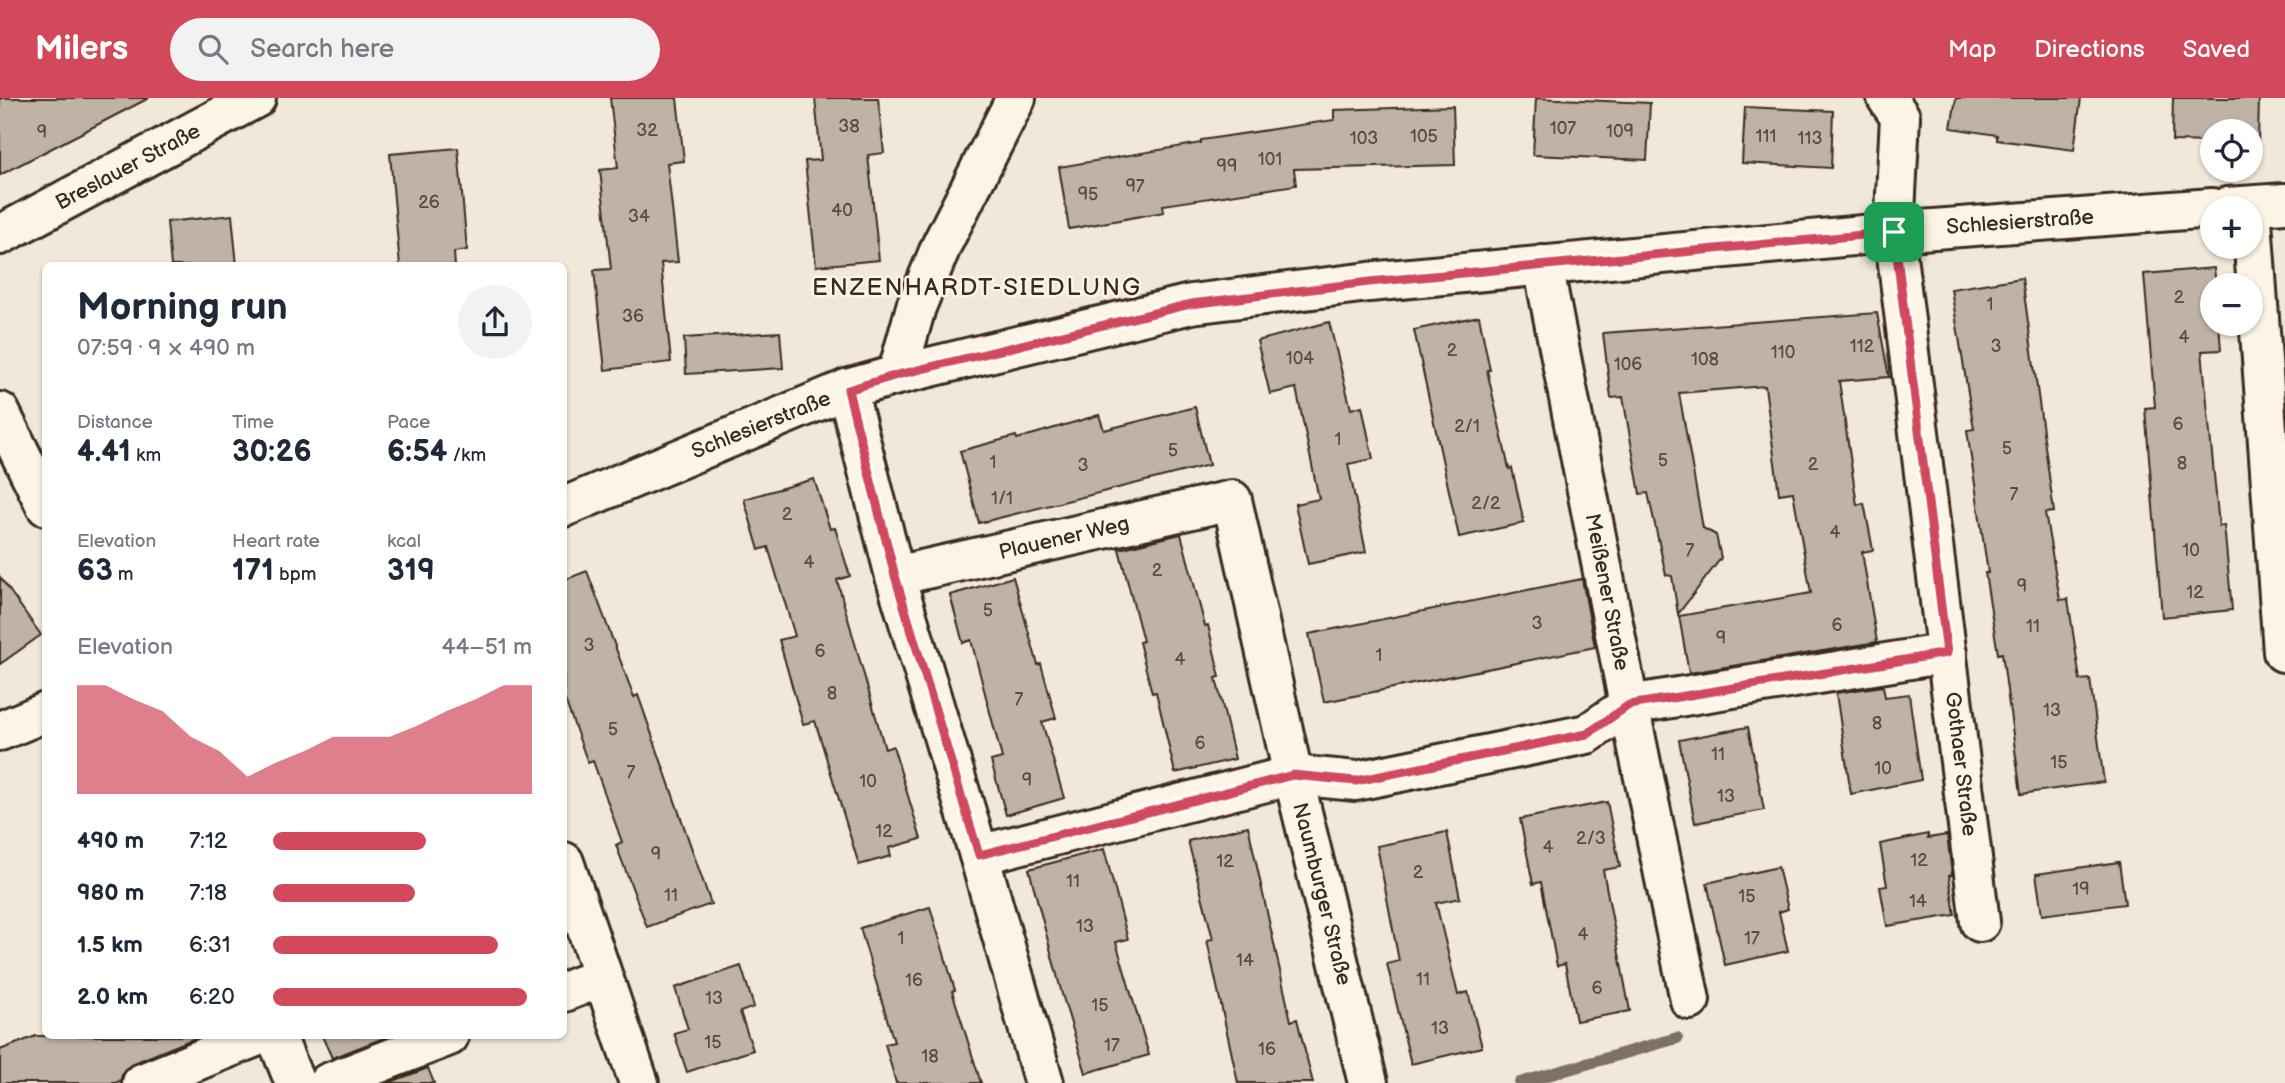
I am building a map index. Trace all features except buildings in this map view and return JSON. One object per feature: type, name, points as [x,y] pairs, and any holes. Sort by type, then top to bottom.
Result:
[{"type":"street","name":"Breslauer Straße","points":[[0,235],[256,98]]},
{"type":"street","points":[[897,375],[916,307],[942,244],[1016,98]]},
{"type":"street","name":"Gothaer Straße","points":[[1887,98],[1900,117],[1894,232],[1980,922]]},
{"type":"street","name":"Schlesierstraße","points":[[567,506],[848,390],[897,375],[1191,304],[1369,282],[1894,232],[2200,209]]},
{"type":"street","points":[[2245,259],[2283,652]]},
{"type":"street","name":"Meißener Straße","points":[[1544,265],[1629,705],[1690,1000]]},
{"type":"street","points":[[848,390],[895,576],[1044,1083]]},
{"type":"street","points":[[0,412],[42,498]]},
{"type":"street","name":"Plauener Weg","points":[[895,576],[1232,500]]},
{"type":"street","name":"Naumburger Straße","points":[[1232,500],[1293,775],[1368,1083]]},
{"type":"street","points":[[979,855],[1293,775],[1356,781],[1587,734],[1629,705],[1947,653]]},
{"type":"street","points":[[0,731],[42,714]]},
{"type":"street","points":[[567,871],[639,1083]]},
{"type":"street","points":[[567,991],[602,977]]},
{"type":"street","points":[[142,1083],[251,1039]]},
{"type":"street","points":[[277,1039],[295,1083]]},
{"type":"street","points":[[328,1083],[441,1039]]},
{"type":"waterway","points":[[1520,1083],[1677,1038]]},
{"type":"district","name":"ENZENHARDT-SIEDLUNG","points":[[977,287]]},
{"type":"route","points":[[1894,232],[1947,653],[1629,705],[1587,734],[1356,781],[1293,775],[979,855],[895,576],[848,390],[897,375],[1191,304],[1369,282],[1894,232]]}]
